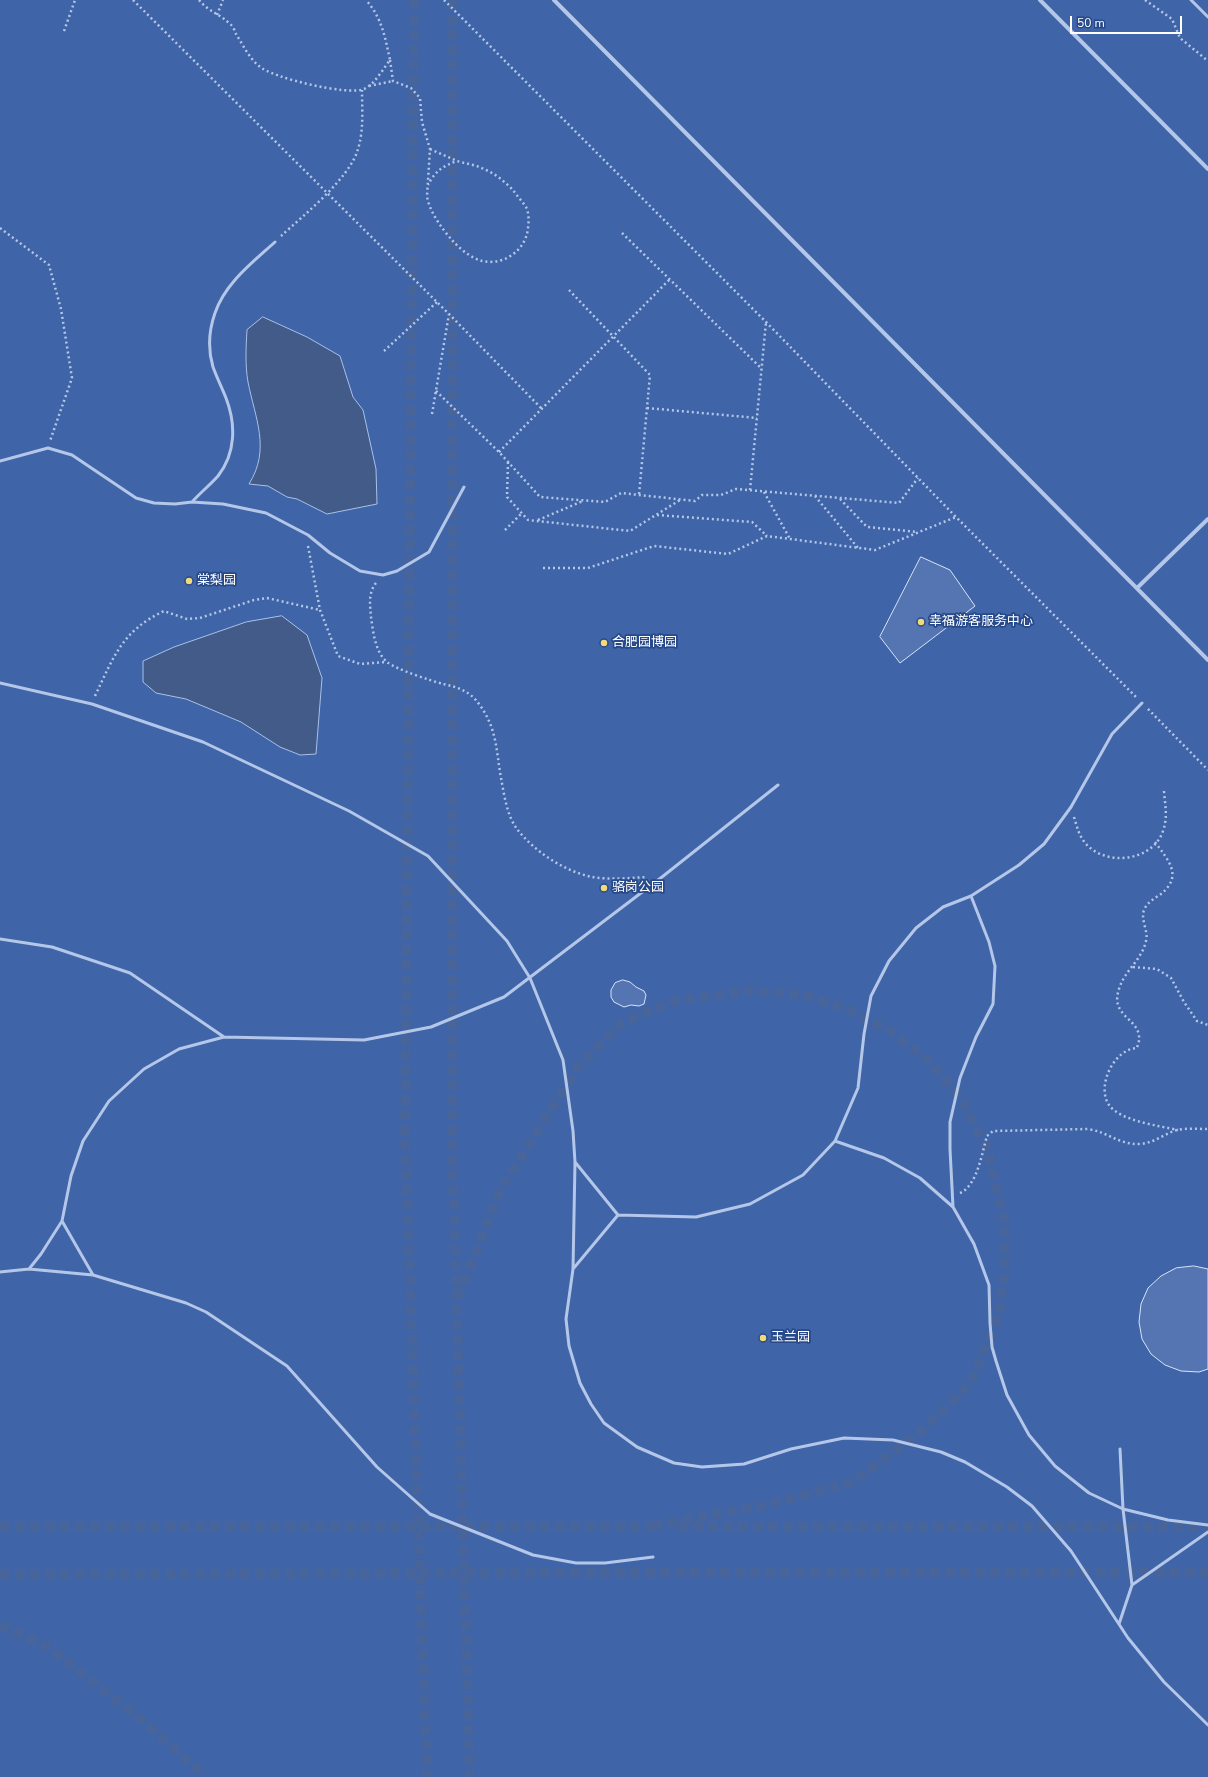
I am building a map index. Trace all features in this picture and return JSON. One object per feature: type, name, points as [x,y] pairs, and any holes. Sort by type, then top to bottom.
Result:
[{"type":"street","points":[[554,0],[1208,660]]},
{"type":"street","points":[[1040,0],[1208,169]]},
{"type":"street","points":[[1137,588],[1208,519]]},
{"type":"lane","points":[[1191,0],[1208,17]]},
{"type":"lane","points":[[192,502],[218,476],[228,457],[233,442],[232,420],[227,399],[213,367],[210,351],[211,327],[215,312],[229,288],[248,266],[275,242]]},
{"type":"lane","points":[[0,460],[48,448],[72,455],[136,498],[154,503],[176,504],[192,502],[222,504],[266,513],[308,535],[330,553],[360,571],[383,575],[397,571],[429,552],[464,487]]},
{"type":"lane","points":[[0,683],[92,704],[203,742],[348,812],[428,856],[507,941],[530,978],[563,1060],[573,1131],[575,1162],[573,1269],[566,1318],[569,1346],[580,1382],[591,1404],[604,1423],[637,1447],[674,1462],[702,1467],[744,1464],[791,1449],[844,1438],[893,1440],[941,1452],[985,1472],[1032,1506],[1071,1552],[1119,1624],[1164,1682],[1208,1725]]},
{"type":"lane","points":[[575,1162],[618,1215],[696,1217],[750,1204],[803,1175],[835,1141],[858,1088],[864,1034],[871,996],[889,961],[916,928],[943,907],[971,896],[1019,865],[1044,844],[1071,806],[1112,734],[1142,703]]},
{"type":"lane","points":[[29,1269],[41,1254],[62,1221],[71,1176],[83,1141],[109,1101],[144,1069],[179,1049],[224,1037],[364,1040],[431,1027],[504,997],[662,877],[778,785]]},
{"type":"lane","points":[[953,1207],[950,1122],[960,1078],[976,1038],[993,1004],[995,966],[989,942],[971,896]]},
{"type":"lane","points":[[0,939],[52,947],[130,973],[224,1037]]},
{"type":"lane","points":[[835,1141],[884,1158],[920,1178],[953,1207],[974,1244],[989,1285],[992,1347],[1007,1394],[1029,1435],[1055,1466],[1089,1493],[1123,1509],[1168,1520],[1208,1525]]},
{"type":"lane","points":[[573,1269],[618,1215]]},
{"type":"lane","points":[[62,1221],[93,1275]]},
{"type":"lane","points":[[0,1272],[29,1269],[93,1275],[186,1303],[206,1312],[287,1366],[377,1467],[430,1514],[533,1555],[576,1563],[604,1563],[654,1557]]},
{"type":"lane","points":[[1119,1624],[1132,1585],[1123,1509],[1120,1449]]},
{"type":"lane","points":[[1132,1585],[1208,1532]]},
{"type":"path","points":[[64,31],[75,0]]},
{"type":"path","points":[[133,0],[437,302],[542,409]]},
{"type":"path","points":[[199,0],[206,8],[230,24],[247,53],[259,67],[272,75],[330,89],[362,90],[369,86],[393,80],[411,88],[420,98],[422,122],[430,149],[428,200],[432,210],[448,236],[459,248],[474,257],[495,262],[513,255],[521,248],[528,233],[529,222],[527,208],[508,185],[491,172],[457,161],[430,149]]},
{"type":"path","points":[[217,16],[222,0]]},
{"type":"path","points":[[366,0],[376,11],[382,25],[393,80]]},
{"type":"path","points":[[444,0],[766,322],[956,517],[1208,770]]},
{"type":"path","points":[[1145,0],[1172,19],[1180,38],[1208,61]]},
{"type":"path","points":[[369,86],[390,60]]},
{"type":"path","points":[[275,242],[327,193],[354,161],[361,133],[362,90]]},
{"type":"path","points":[[428,185],[433,175],[441,168],[457,161]]},
{"type":"path","points":[[0,228],[49,265],[61,309],[72,378],[48,448]]},
{"type":"path","points":[[622,233],[762,368]]},
{"type":"path","points":[[499,452],[670,279]]},
{"type":"path","points":[[569,290],[650,375],[639,495]]},
{"type":"path","points":[[384,351],[437,302]]},
{"type":"path","points":[[432,414],[449,314]]},
{"type":"path","points":[[750,491],[766,322]]},
{"type":"path","points":[[436,391],[499,452],[540,497],[605,502],[620,493],[695,501],[702,495],[721,495],[736,489],[899,503],[918,478]]},
{"type":"path","points":[[647,408],[757,418]]},
{"type":"path","points":[[508,462],[507,497],[528,520],[630,531],[681,499]]},
{"type":"path","points":[[763,492],[790,539]]},
{"type":"path","points":[[814,496],[858,548]]},
{"type":"path","points":[[839,498],[867,527],[919,532]]},
{"type":"path","points":[[537,521],[584,500]]},
{"type":"path","points":[[505,530],[522,513]]},
{"type":"path","points":[[656,514],[752,522],[767,536]]},
{"type":"path","points":[[544,568],[588,568],[654,546],[728,554],[767,536],[875,550],[956,517]]},
{"type":"path","points":[[308,535],[308,552],[320,610],[338,656],[360,664],[387,662],[426,680],[458,688],[468,693],[479,703],[494,730],[501,778],[508,809],[517,828],[542,854],[573,871],[592,877],[662,877]]},
{"type":"path","points":[[383,575],[373,586],[369,598],[372,627],[378,648],[387,662]]},
{"type":"path","points":[[92,704],[121,644],[146,620],[164,611],[187,619],[200,618],[254,600],[267,598],[320,610]]},
{"type":"path","points":[[1071,806],[1080,835],[1094,850],[1114,857],[1134,857],[1146,851],[1163,832],[1167,818],[1164,791]]},
{"type":"path","points":[[1155,842],[1171,864],[1173,876],[1169,887],[1149,903],[1144,909],[1143,918],[1146,927],[1147,940],[1144,949],[1119,987],[1116,997],[1119,1008],[1136,1028],[1140,1037],[1137,1048],[1129,1048],[1119,1056],[1109,1069],[1106,1082],[1106,1095],[1109,1106],[1123,1116],[1178,1130],[1208,1129]]},
{"type":"path","points":[[1133,967],[1158,969],[1171,978],[1184,1002],[1197,1021],[1208,1026]]},
{"type":"path","points":[[952,1196],[966,1191],[973,1182],[987,1136],[993,1131],[1088,1129],[1100,1131],[1127,1144],[1141,1144],[1158,1140],[1178,1130]]},
{"type":"shaded area","name":"合肥园博园","points":[[0,0],[1208,0],[1208,1777],[0,1777]]},
{"type":"shaded area","points":[[263,317],[307,337],[340,356],[353,397],[363,410],[376,469],[377,504],[327,514],[297,499],[287,497],[268,486],[249,484],[256,471],[260,446],[257,421],[247,376],[247,330]]},
{"type":"shaded area","points":[[282,616],[307,635],[322,678],[316,754],[300,755],[280,747],[241,722],[186,699],[156,693],[143,682],[143,661],[174,647],[246,622]]},
{"type":"building","name":"幸福游客服务中心","points":[[921,557],[950,570],[975,606],[900,663],[880,637]]},
{"type":"building","points":[[623,980],[630,982],[644,991],[646,995],[644,1004],[639,1006],[631,1005],[624,1007],[614,1002],[611,997],[611,990],[615,983]]},
{"type":"building","points":[[1194,1266],[1208,1269],[1208,1369],[1199,1372],[1181,1371],[1165,1365],[1151,1354],[1142,1339],[1139,1322],[1141,1304],[1148,1288],[1161,1276],[1176,1268]]},
{"type":"tunnel","points":[[414,0],[405,1139],[427,1777]]},
{"type":"tunnel","points":[[453,0],[452,1139],[470,1777]]},
{"type":"tunnel","points":[[458,1297],[500,1191],[578,1067],[623,1022],[675,1001],[750,991],[805,995],[847,1009],[889,1030],[929,1061],[963,1101],[988,1151],[1004,1221],[1005,1265],[999,1315],[970,1384],[918,1434],[852,1482],[762,1506],[651,1526]]},
{"type":"tunnel","points":[[0,1526],[656,1526]]},
{"type":"tunnel","points":[[678,1526],[1208,1527]]},
{"type":"tunnel","points":[[0,1574],[1208,1572]]},
{"type":"tunnel","points":[[0,1625],[48,1647],[142,1720],[206,1777]]},
{"type":"place","name":"棠梨园","points":[[189,581]]},
{"type":"place","name":"幸福游客服务中心","points":[[921,622]]},
{"type":"place","name":"合肥园博园","points":[[604,643]]},
{"type":"place","name":"骆岗公园","points":[[604,888]]},
{"type":"place","name":"玉兰园","points":[[763,1338]]}]
